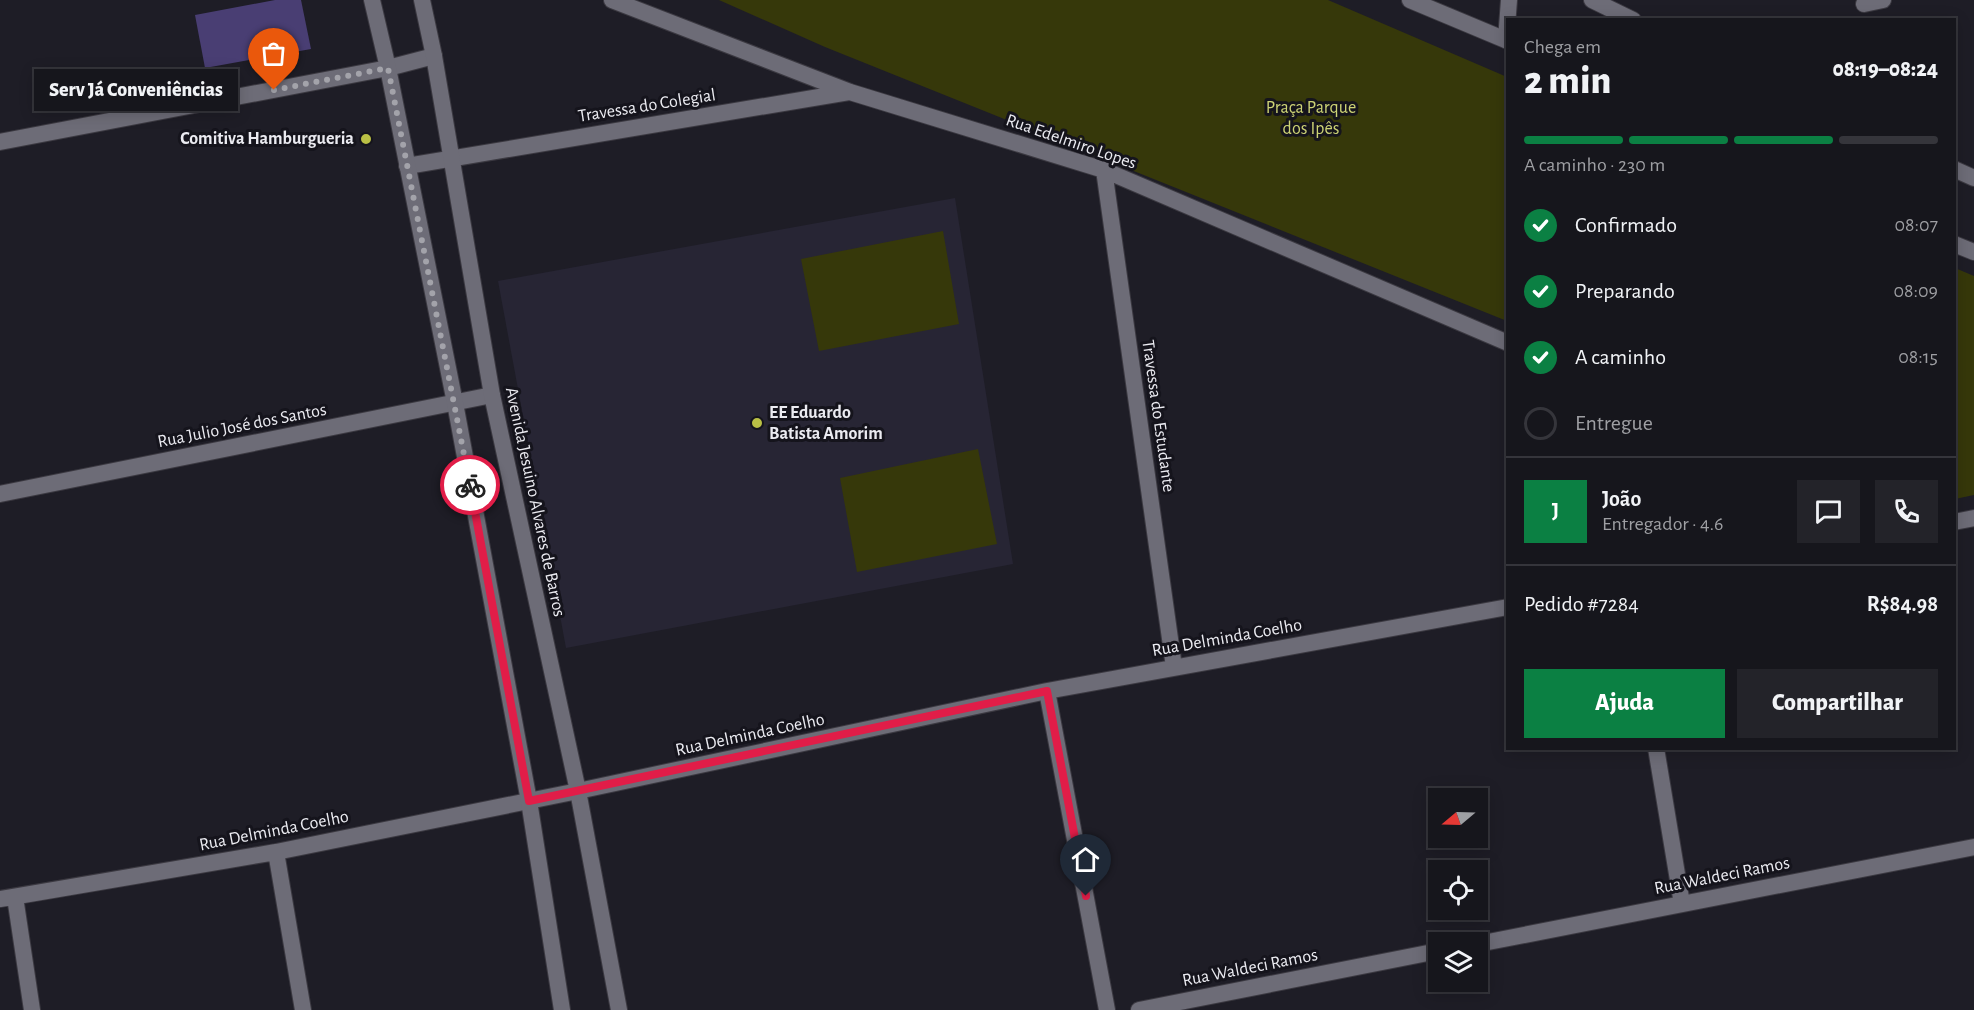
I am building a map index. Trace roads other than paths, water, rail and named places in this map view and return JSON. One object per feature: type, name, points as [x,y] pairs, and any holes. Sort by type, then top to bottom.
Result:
[{"type":"street","points":[[372,0],[388,68],[455,403],[529,801],[562,1010]]},
{"type":"street","name":"Avenida Jesuino Alvares de Barros","points":[[422,0],[434,56],[492,395],[578,791],[619,1010]]},
{"type":"street","name":"Rua Edelmiro Lopes","points":[[612,0],[850,92],[1104,170],[1506,342]]},
{"type":"street","points":[[1410,0],[1506,41]]},
{"type":"street","points":[[1508,18],[1509,0]]},
{"type":"street","points":[[1592,0],[1629,18]]},
{"type":"street","points":[[1864,8],[1883,0]]},
{"type":"street","points":[[0,142],[388,68],[434,56]]},
{"type":"street","name":"Travessa do Colegial","points":[[407,166],[850,92]]},
{"type":"street","name":"Travessa do Estudante","points":[[1104,170],[1174,667]]},
{"type":"street","points":[[1956,170],[1974,178]]},
{"type":"street","points":[[1956,245],[1974,252]]},
{"type":"street","name":"Rua Julio José dos Santos","points":[[0,494],[492,395]]},
{"type":"street","points":[[1956,522],[1974,518]]},
{"type":"street","name":"Rua Delminda Coelho","points":[[7,898],[276,852],[578,791],[1047,691],[1506,607]]},
{"type":"street","points":[[1047,691],[1107,1010]]},
{"type":"street","points":[[1656,750],[1682,904]]},
{"type":"street","name":"Rua Waldeci Ramos","points":[[1488,942],[1974,847]]},
{"type":"street","points":[[276,852],[303,1010]]},
{"type":"street","points":[[7,898],[32,1010]]},
{"type":"street","name":"Rua Waldeci Ramos","points":[[1139,1010],[1428,953]]},
{"type":"place","name":"Serv Já Conveniências","points":[[274,90]]},
{"type":"place","name":"Comitiva Hamburgueria","points":[[366,139]]},
{"type":"place","name":"EE Eduardo Batista Amorim","points":[[757,423]]},
{"type":"park label","name":"Praça Parque dos Ipês","points":[[1311,118]]}]
